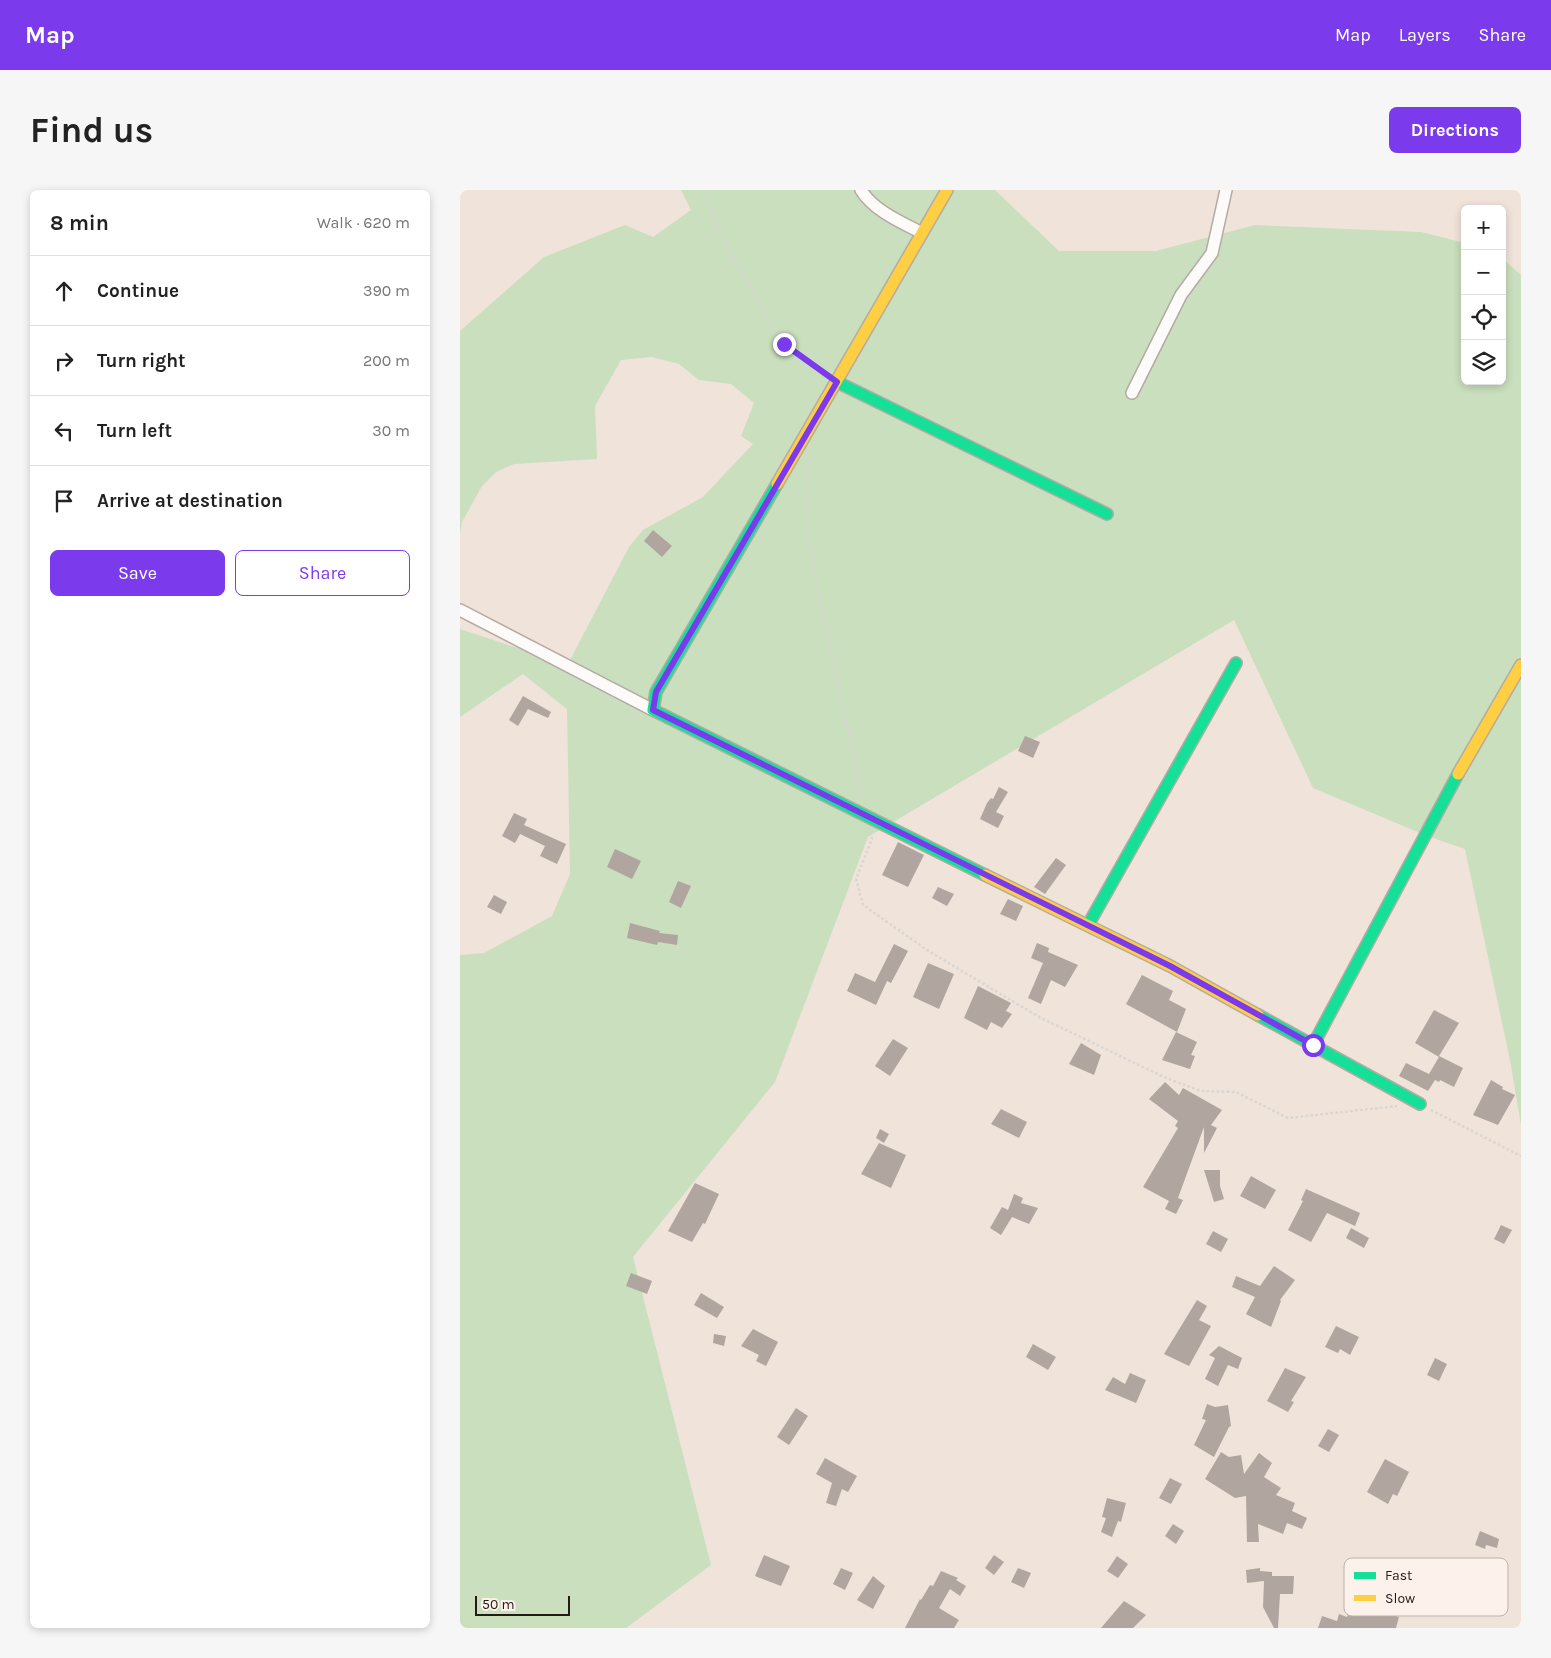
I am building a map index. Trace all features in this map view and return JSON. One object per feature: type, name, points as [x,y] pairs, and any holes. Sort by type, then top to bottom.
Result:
[{"type":"street","points":[[861,190],[868,200],[893,218],[922,233]]},
{"type":"street","points":[[653,710],[656,692],[947,190]]},
{"type":"street","points":[[1132,393],[1182,295],[1212,253],[1226,190]]},
{"type":"street","points":[[837,382],[1107,514]]},
{"type":"street","points":[[460,610],[653,710],[1170,966],[1420,1104]]},
{"type":"street","points":[[1088,925],[1236,663]]},
{"type":"street","points":[[1313,1045],[1438,808],[1521,666]]},
{"type":"path","points":[[706,190],[708,204],[740,270],[784,344],[837,382]]},
{"type":"green space","points":[[681,190],[995,190],[1059,251],[1156,251],[1255,225],[1421,232],[1461,242],[1461,385],[1506,385],[1506,262],[1521,275],[1521,1125],[1510,1060],[1465,849],[1427,836],[1313,788],[1234,620],[868,837],[775,1082],[633,1257],[711,1565],[626,1628],[460,1628],[460,955],[484,953],[552,916],[570,874],[567,709],[523,674],[460,717],[460,629],[557,661],[570,660],[629,547],[643,530],[703,497],[753,444],[741,436],[754,403],[731,384],[699,380],[679,364],[652,357],[621,360],[595,406],[597,459],[514,464],[496,472],[482,486],[462,522],[460,533],[460,331],[544,257],[625,225],[653,237],[691,210]]},
{"type":"building","points":[[653,530],[672,546],[662,557],[644,541]]},
{"type":"building","points":[[523,696],[551,712],[548,718],[528,709],[518,726],[509,720]]},
{"type":"building","points":[[1025,736],[1040,742],[1033,758],[1018,751]]},
{"type":"building","points":[[999,787],[1008,792],[996,812],[1004,816],[998,828],[980,819],[987,803],[991,798],[993,799]]},
{"type":"building","points":[[514,813],[527,819],[524,825],[566,844],[557,864],[540,856],[545,846],[520,834],[515,843],[502,836]]},
{"type":"building","points":[[898,842],[924,855],[908,887],[882,875]]},
{"type":"building","points":[[615,849],[641,861],[632,879],[607,867]]},
{"type":"building","points":[[1056,858],[1066,865],[1045,894],[1034,887]]},
{"type":"building","points":[[678,881],[691,886],[681,908],[669,902]]},
{"type":"building","points":[[938,887],[954,894],[947,906],[932,898]]},
{"type":"building","points":[[494,895],[507,902],[501,914],[487,907]]},
{"type":"building","points":[[1008,899],[1023,906],[1016,921],[1000,914]]},
{"type":"building","points":[[630,923],[660,931],[659,933],[678,935],[677,945],[658,942],[657,945],[627,938]]},
{"type":"building","points":[[1037,943],[1049,948],[1048,952],[1078,965],[1065,987],[1051,980],[1041,1004],[1028,998],[1043,963],[1031,958]]},
{"type":"building","points":[[894,944],[908,951],[891,983],[887,981],[876,1005],[847,991],[855,973],[875,982]]},
{"type":"building","points":[[928,963],[954,974],[939,1009],[913,997]]},
{"type":"building","points":[[1142,975],[1173,991],[1169,1000],[1186,1009],[1177,1032],[1126,1004]]},
{"type":"building","points":[[978,986],[1011,1003],[1006,1011],[1012,1014],[1002,1028],[991,1022],[987,1030],[964,1018]]},
{"type":"building","points":[[1434,1010],[1459,1023],[1439,1056],[1463,1068],[1454,1087],[1440,1080],[1439,1082],[1435,1080],[1428,1091],[1399,1076],[1406,1063],[1429,1074],[1439,1057],[1415,1043]]},
{"type":"building","points":[[1176,1032],[1197,1042],[1191,1055],[1195,1056],[1190,1069],[1162,1060]]},
{"type":"building","points":[[893,1039],[908,1048],[890,1076],[875,1066]]},
{"type":"building","points":[[1081,1043],[1101,1055],[1094,1075],[1069,1064]]},
{"type":"building","points":[[1491,1080],[1503,1087],[1502,1089],[1515,1095],[1498,1125],[1473,1115]]},
{"type":"building","points":[[1165,1082],[1179,1095],[1183,1088],[1222,1110],[1211,1125],[1217,1128],[1204,1153],[1204,1127],[1178,1198],[1183,1200],[1176,1214],[1165,1209],[1169,1201],[1143,1187],[1178,1128],[1175,1126],[1178,1121],[1149,1099]]},
{"type":"building","points":[[1001,1109],[1027,1122],[1019,1138],[991,1124]]},
{"type":"building","points":[[880,1129],[889,1134],[884,1143],[876,1138]]},
{"type":"building","points":[[879,1143],[906,1155],[891,1188],[861,1174]]},
{"type":"building","points":[[1204,1170],[1220,1170],[1220,1186],[1224,1199],[1214,1202]]},
{"type":"building","points":[[1251,1176],[1276,1190],[1265,1209],[1240,1196]]},
{"type":"building","points":[[695,1183],[719,1194],[705,1224],[703,1223],[692,1242],[668,1231]]},
{"type":"building","points":[[1306,1189],[1360,1213],[1355,1226],[1327,1213],[1311,1242],[1288,1230],[1303,1201],[1301,1200]]},
{"type":"building","points":[[1014,1194],[1023,1198],[1021,1203],[1038,1208],[1029,1224],[1012,1217],[1001,1235],[990,1228],[1002,1207],[1008,1210]]},
{"type":"building","points":[[1501,1225],[1512,1230],[1504,1244],[1494,1239]]},
{"type":"building","points":[[1351,1228],[1369,1238],[1364,1248],[1346,1238]]},
{"type":"building","points":[[1213,1231],[1228,1239],[1221,1252],[1206,1244]]},
{"type":"building","points":[[1274,1266],[1295,1280],[1280,1300],[1271,1327],[1246,1314],[1255,1297],[1232,1287],[1236,1276],[1260,1286]]},
{"type":"building","points":[[631,1273],[652,1281],[647,1294],[626,1286]]},
{"type":"building","points":[[701,1293],[724,1307],[717,1318],[694,1305]]},
{"type":"building","points":[[1197,1300],[1207,1306],[1199,1320],[1211,1326],[1189,1366],[1164,1354]]},
{"type":"building","points":[[1336,1326],[1359,1337],[1350,1355],[1340,1349],[1338,1353],[1325,1347]]},
{"type":"building","points":[[753,1329],[778,1342],[766,1366],[756,1361],[759,1355],[741,1346]]},
{"type":"building","points":[[714,1334],[726,1336],[724,1346],[713,1343]]},
{"type":"building","points":[[1033,1344],[1056,1357],[1048,1370],[1026,1357]]},
{"type":"building","points":[[1219,1346],[1242,1358],[1238,1369],[1228,1365],[1218,1386],[1205,1379],[1215,1358],[1209,1355]]},
{"type":"building","points":[[1435,1358],[1447,1364],[1439,1381],[1427,1375]]},
{"type":"building","points":[[1285,1368],[1306,1377],[1291,1401],[1294,1402],[1288,1412],[1267,1401]]},
{"type":"building","points":[[1130,1373],[1146,1380],[1136,1403],[1105,1390],[1113,1377],[1125,1384]]},
{"type":"building","points":[[1207,1404],[1215,1407],[1228,1405],[1231,1426],[1214,1457],[1194,1445],[1206,1420],[1202,1419]]},
{"type":"building","points":[[796,1408],[808,1416],[789,1445],[777,1437]]},
{"type":"building","points":[[1328,1429],[1339,1435],[1329,1452],[1318,1446]]},
{"type":"building","points":[[1221,1452],[1229,1457],[1241,1455],[1244,1474],[1259,1453],[1272,1463],[1264,1477],[1281,1488],[1276,1495],[1295,1503],[1292,1511],[1307,1518],[1302,1529],[1287,1523],[1283,1534],[1258,1524],[1259,1542],[1247,1542],[1246,1496],[1235,1498],[1205,1479]]},
{"type":"building","points":[[825,1458],[857,1476],[848,1492],[842,1489],[836,1506],[826,1503],[832,1483],[816,1474]]},
{"type":"building","points":[[1385,1459],[1409,1472],[1397,1496],[1393,1494],[1388,1504],[1367,1492]]},
{"type":"building","points":[[1170,1478],[1182,1484],[1171,1504],[1159,1498]]},
{"type":"building","points":[[1107,1498],[1126,1503],[1121,1522],[1118,1521],[1112,1537],[1101,1532],[1106,1518],[1102,1517]]},
{"type":"building","points":[[1173,1524],[1184,1531],[1176,1544],[1165,1536]]},
{"type":"building","points":[[1480,1531],[1499,1539],[1497,1548],[1486,1545],[1485,1549],[1475,1545]]},
{"type":"building","points":[[764,1555],[790,1566],[781,1586],[755,1576]]},
{"type":"building","points":[[994,1555],[1004,1562],[994,1575],[985,1568]]},
{"type":"building","points":[[1117,1556],[1128,1564],[1118,1578],[1107,1571]]},
{"type":"building","points":[[841,1568],[853,1573],[845,1590],[833,1584]]},
{"type":"building","points":[[1018,1568],[1031,1573],[1024,1588],[1011,1582]]},
{"type":"building","points":[[1260,1568],[1260,1571],[1272,1572],[1272,1576],[1294,1576],[1293,1594],[1280,1594],[1278,1628],[1274,1628],[1263,1607],[1264,1581],[1247,1583],[1246,1570]]},
{"type":"building","points":[[941,1571],[958,1578],[956,1580],[966,1586],[960,1596],[950,1589],[939,1608],[959,1620],[954,1628],[905,1628],[920,1599],[930,1585],[933,1586]]},
{"type":"building","points":[[873,1576],[885,1586],[873,1609],[857,1600]]},
{"type":"building","points":[[1124,1601],[1146,1615],[1133,1628],[1101,1628]]},
{"type":"building","points":[[1339,1614],[1347,1617],[1399,1617],[1396,1628],[1318,1628],[1322,1616],[1337,1621]]},
{"type":"traffic: fast","points":[[837,382],[1107,514]]},
{"type":"traffic: fast","points":[[777,484],[656,692],[653,710],[985,875]]},
{"type":"traffic: fast","points":[[1088,925],[1236,663]]},
{"type":"traffic: fast","points":[[1313,1045],[1458,774]]},
{"type":"traffic: fast","points":[[1258,1015],[1420,1104]]},
{"type":"traffic: slow","points":[[777,484],[947,190]]},
{"type":"traffic: slow","points":[[1458,774],[1521,665]]},
{"type":"traffic: slow","points":[[985,875],[1170,966],[1258,1015]]},
{"type":"route","points":[[784,344],[837,382],[709,605],[656,692],[653,710],[1170,966],[1313,1045]]}]
